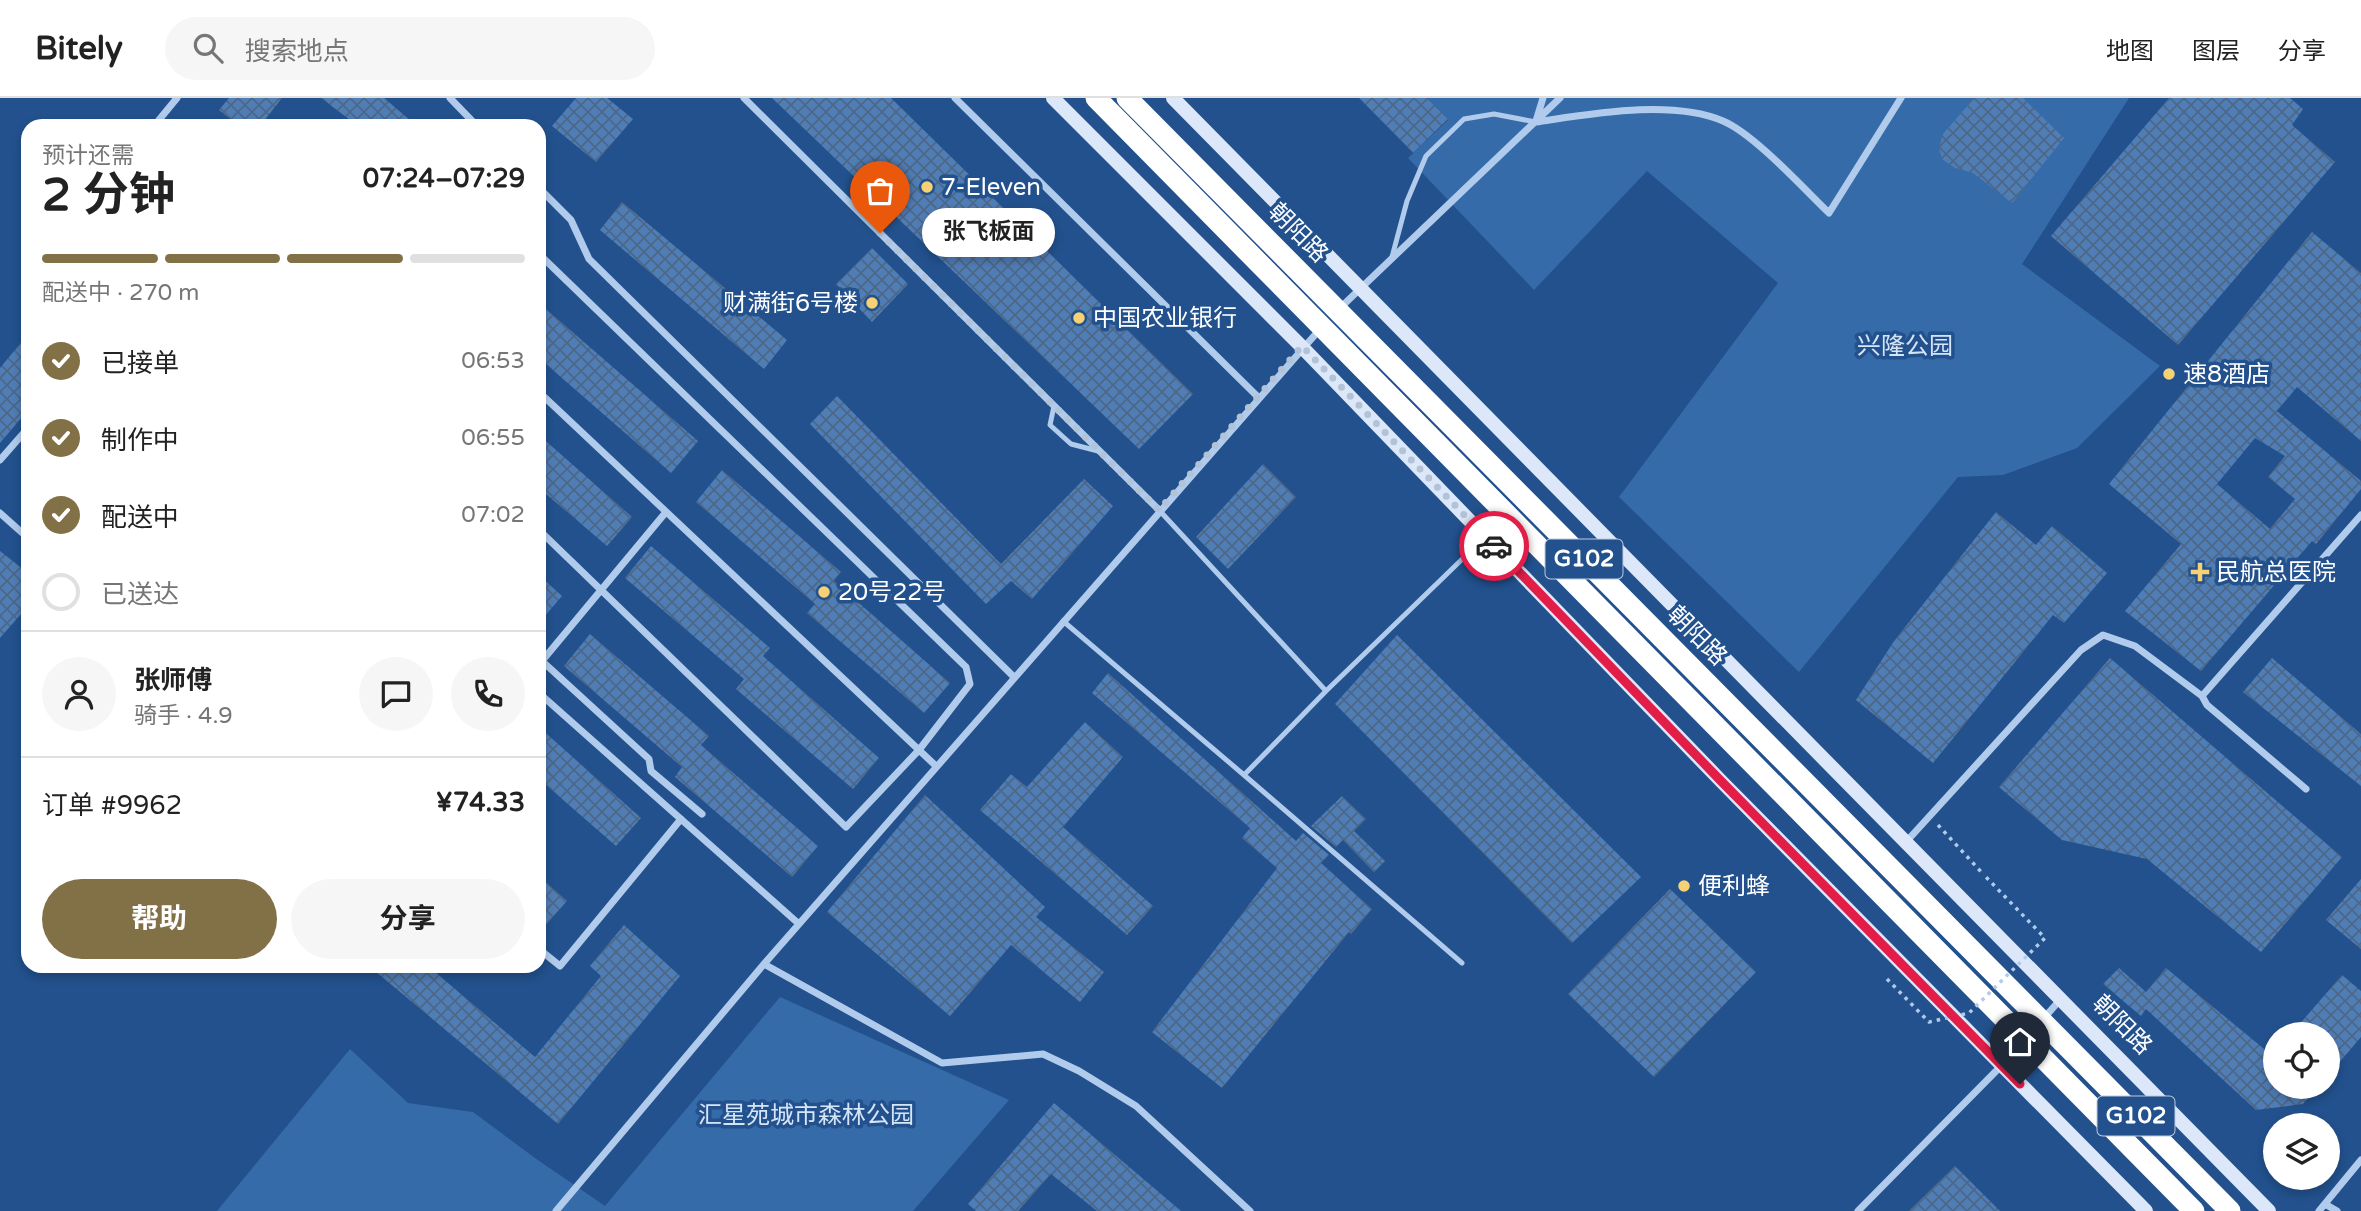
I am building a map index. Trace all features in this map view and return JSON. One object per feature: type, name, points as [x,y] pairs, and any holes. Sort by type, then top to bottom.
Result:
[{"type":"highway","name":"朝阳路","points":[[1096,98],[2194,1211]]},
{"type":"highway","name":"朝阳路","points":[[1127,98],[2230,1211]]},
{"type":"street","points":[[160,119],[177,98]]},
{"type":"street","points":[[450,98],[470,119]]},
{"type":"street","points":[[744,98],[1159,510]]},
{"type":"street","points":[[956,98],[1258,397]]},
{"type":"street","points":[[1053,98],[1302,346],[1721,781],[2146,1211]]},
{"type":"street","name":"朝阳路","points":[[1173,98],[2269,1211]]},
{"type":"street","points":[[1536,122],[1543,98]]},
{"type":"street","points":[[556,1211],[764,964],[1302,346],[1560,98]]},
{"type":"street","points":[[1536,122],[1627,110],[1682,112],[1723,121],[1750,139],[1829,212],[1901,98]]},
{"type":"street","points":[[546,195],[571,220],[589,260],[1014,677]]},
{"type":"street","points":[[546,261],[966,667],[970,684],[919,750],[846,827],[546,537]]},
{"type":"street","points":[[546,399],[936,766]]},
{"type":"street","points":[[0,460],[21,436]]},
{"type":"street","points":[[546,653],[666,512]]},
{"type":"street","points":[[0,513],[21,532]]},
{"type":"street","points":[[2202,696],[2361,515]]},
{"type":"street","points":[[1906,842],[2081,650],[2103,635],[2135,646],[2202,696],[2207,705],[2306,789]]},
{"type":"street","points":[[546,664],[649,759],[652,771],[702,814]]},
{"type":"street","points":[[546,699],[799,924]]},
{"type":"street","points":[[546,955],[560,966],[681,819]]},
{"type":"street","points":[[764,964],[942,1063],[1043,1054],[1079,1071],[1136,1106],[1250,1211]]},
{"type":"street","points":[[1858,1211],[2002,1065],[2060,1000]]},
{"type":"street","points":[[2337,1211],[2322,1208],[2361,1160]]},
{"type":"lane","points":[[1392,257],[1407,201],[1426,156],[1464,119],[1494,114],[1536,122]]},
{"type":"lane","points":[[1054,406],[1050,425],[1071,444],[1101,452]]},
{"type":"lane","points":[[1159,510],[1326,691]]},
{"type":"lane","points":[[1244,775],[1485,536]]},
{"type":"lane","points":[[1063,621],[1462,963]]},
{"type":"path","points":[[1886,979],[1929,1022],[1969,1013],[2045,938],[1930,816]]},
{"type":"green space","name":"兴隆公园","points":[[1427,98],[2129,98],[2022,264],[2160,366],[2077,448],[2003,475],[1958,477],[1799,672],[1619,497],[1778,283],[1647,171],[1534,290],[1408,158],[1448,120]]},
{"type":"green space","name":"汇星苑城市森林公园","points":[[780,997],[1009,1100],[913,1211],[217,1211],[350,1049],[408,1103],[473,1112],[605,1206]]},
{"type":"building","points":[[229,98],[282,98],[266,119],[230,119],[219,110]]},
{"type":"building","points":[[321,98],[384,98],[409,119],[349,119]]},
{"type":"building","points":[[576,98],[607,98],[633,119],[596,162],[552,126]]},
{"type":"building","points":[[772,98],[891,98],[1193,394],[1139,449]]},
{"type":"building","points":[[1359,98],[1427,98],[1448,119],[1413,153]]},
{"type":"building","points":[[1974,98],[2023,98],[2064,138],[2012,203],[1973,173],[1955,168],[1942,159],[1939,148],[1943,134]]},
{"type":"building","points":[[2169,98],[2290,98],[2303,109],[2292,125],[2335,162],[2178,345],[2051,236]]},
{"type":"building","points":[[622,202],[787,340],[764,369],[600,230]]},
{"type":"building","points":[[2312,232],[2361,273],[2361,441],[2297,387],[2277,411],[2361,481],[2361,489],[2316,544],[2312,541],[2201,671],[2125,611],[2181,544],[2109,484]],"holes":[[[2255,438],[2285,456],[2268,477],[2295,499],[2270,529],[2217,484]]]},
{"type":"building","name":"财满街6号楼","points":[[872,248],[908,284],[872,322],[836,284]]},
{"type":"building","points":[[546,309],[698,441],[671,473],[546,364]]},
{"type":"building","points":[[21,342],[21,418],[0,443],[0,368]]},
{"type":"building","points":[[837,396],[1001,564],[1084,479],[1113,506],[1032,599],[1011,581],[986,604],[810,424]]},
{"type":"building","points":[[546,441],[632,517],[607,546],[546,494]]},
{"type":"building","points":[[1263,464],[1296,497],[1228,569],[1196,537]]},
{"type":"building","name":"20号22号","points":[[722,470],[841,572],[834,581],[950,683],[924,713],[807,613],[815,604],[696,502]]},
{"type":"building","points":[[1996,512],[2036,545],[2052,526],[2107,573],[2064,623],[2053,615],[1933,763],[1856,700],[1894,641]]},
{"type":"building","points":[[651,546],[770,648],[763,656],[879,758],[853,789],[736,689],[744,679],[625,578]]},
{"type":"building","points":[[0,551],[21,568],[21,614],[0,638]]},
{"type":"building","points":[[546,581],[562,596],[546,615]]},
{"type":"building","points":[[590,634],[709,736],[701,745],[818,846],[792,877],[675,777],[682,767],[564,666]]},
{"type":"building","points":[[1397,635],[1641,877],[1572,943],[1335,704]]},
{"type":"building","points":[[2110,658],[2342,857],[2261,952],[2147,859],[2062,840],[1999,787]]},
{"type":"building","points":[[2272,658],[2361,734],[2361,786],[2243,692]]},
{"type":"building","points":[[1108,673],[1296,841],[1303,833],[1329,855],[1321,863],[1372,909],[1351,934],[1349,932],[1222,1088],[1152,1032],[1277,868],[1242,838],[1250,828],[1092,693]]},
{"type":"building","points":[[1085,722],[1123,757],[1063,827],[1153,906],[1127,935],[980,810],[1011,774],[1027,787]]},
{"type":"building","points":[[546,733],[641,818],[616,846],[546,785]]},
{"type":"building","points":[[925,795],[1045,907],[1036,917],[1104,972],[1080,1002],[1011,945],[950,1016],[827,912]]},
{"type":"building","points":[[1342,796],[1366,819],[1354,831],[1385,861],[1374,872],[1343,840],[1336,847],[1311,826]]},
{"type":"building","points":[[2361,879],[2361,949],[2326,920]]},
{"type":"building","points":[[546,882],[567,901],[546,925]]},
{"type":"building","points":[[1670,889],[1756,972],[1654,1077],[1568,994]]},
{"type":"building","points":[[624,925],[680,976],[558,1124],[377,973],[436,973],[535,1057],[601,976],[590,966]]},
{"type":"building","points":[[2119,968],[2146,992],[2166,968],[2263,1048],[2263,1099],[2307,1099],[2303,1104],[2256,1110],[2146,1009],[2141,1016],[2103,984]]},
{"type":"building","points":[[2342,975],[2361,991],[2361,1037],[2340,1062],[2340,1022],[2301,1022]]},
{"type":"building","points":[[1054,1103],[1181,1211],[1097,1211],[1051,1174],[1018,1211],[976,1211],[968,1204]]},
{"type":"building","points":[[1955,1166],[2000,1211],[1909,1211]]},
{"type":"way so far","points":[[880,233],[1159,510],[1302,346],[1494,546]]},
{"type":"place","name":"7-Eleven","points":[[927,187]]},
{"type":"place","name":"张飞板面","points":[[880,233]]},
{"type":"place","name":"财满街6号楼","points":[[872,303]]},
{"type":"place","name":"中国农业银行","points":[[1079,318]]},
{"type":"place","name":"速8酒店","points":[[2169,374]]},
{"type":"place","name":"民航总医院","points":[[2200,572]]},
{"type":"place","name":"20号22号","points":[[824,592]]},
{"type":"place","name":"便利蜂","points":[[1684,886]]},
{"type":"route","points":[[1494,546],[2020,1084]]}]
